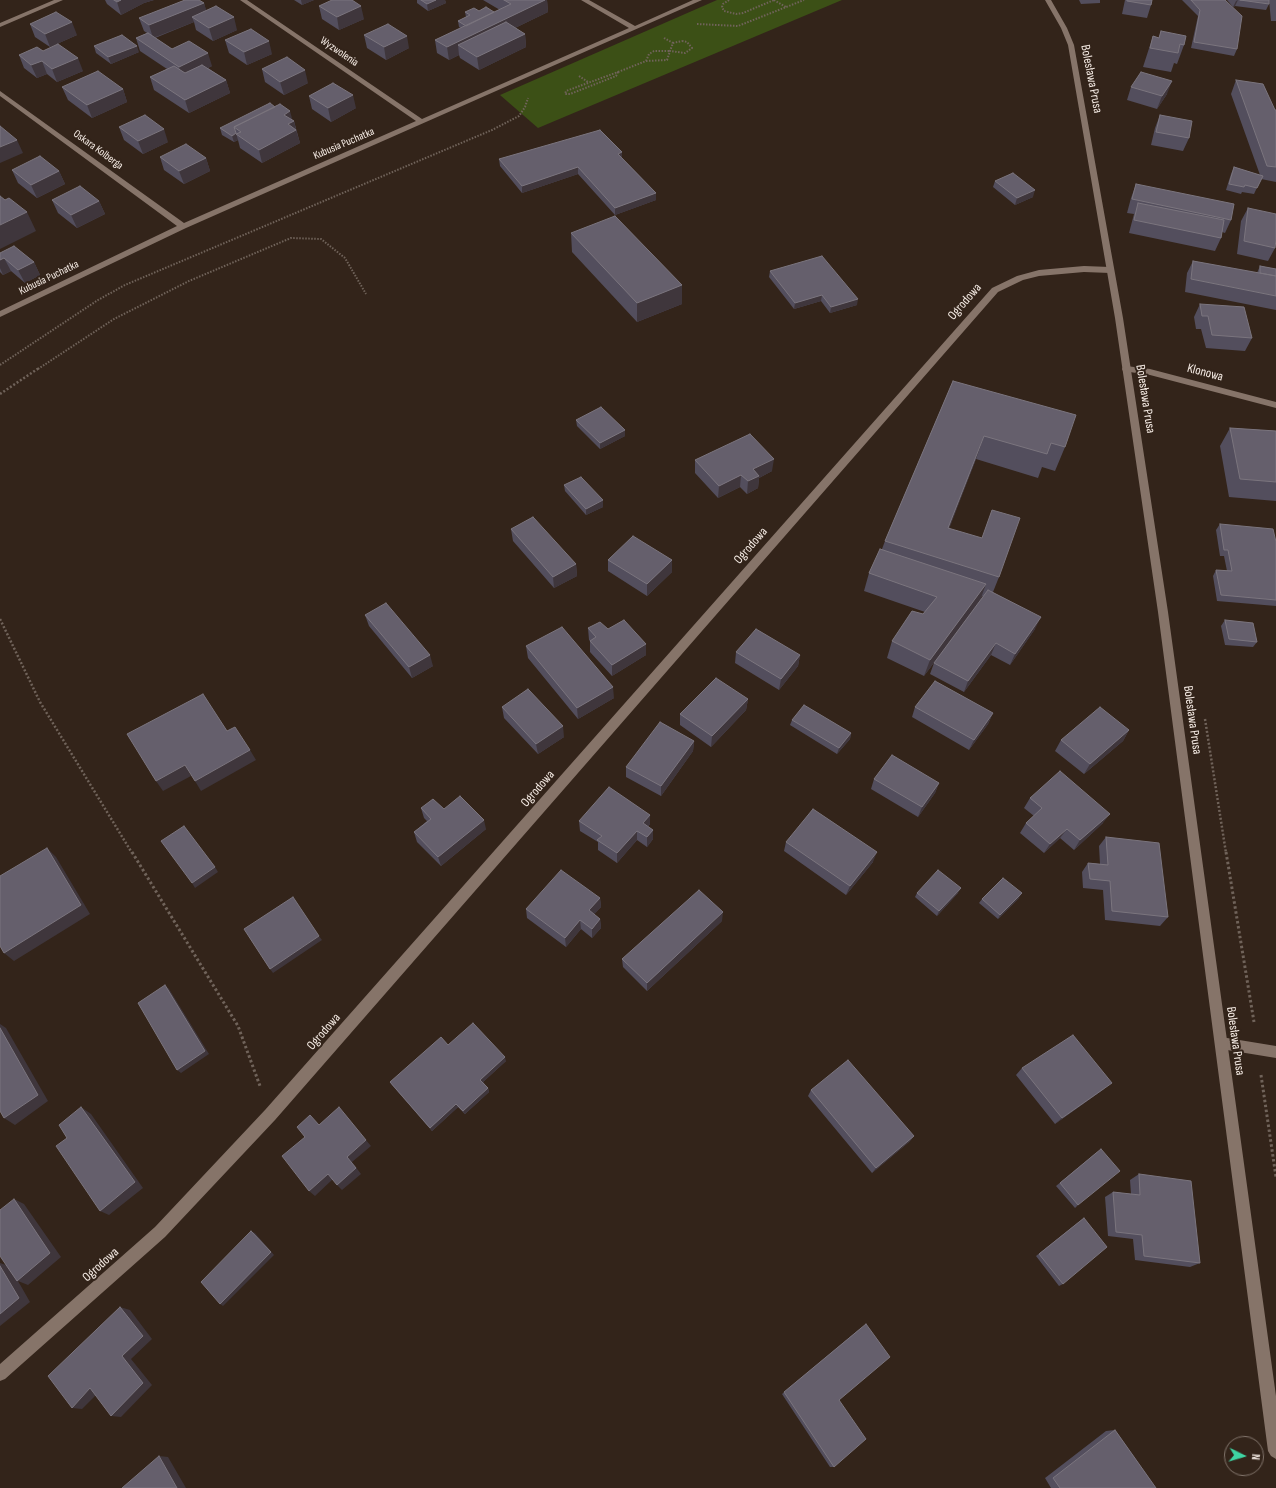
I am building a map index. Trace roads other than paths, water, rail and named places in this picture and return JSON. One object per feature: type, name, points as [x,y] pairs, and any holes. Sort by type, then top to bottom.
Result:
[{"type":"street","points":[[0,25],[60,0]]},
{"type":"street","name":"Wyzwolenia","points":[[243,0],[422,122]]},
{"type":"street","points":[[584,0],[634,28]]},
{"type":"street","name":"Kubusia Puchatka","points":[[0,314],[183,226],[699,0]]},
{"type":"street","name":"Bolesława Prusa","points":[[1048,0],[1064,28],[1074,57],[1126,369],[1163,612],[1276,1451]]},
{"type":"street","name":"Oskara Kolberga","points":[[0,93],[183,226]]},
{"type":"street","name":"Ogrodowa","points":[[0,1374],[160,1232],[270,1115],[995,290],[1020,278],[1039,273],[1084,269],[1110,270]]},
{"type":"street","name":"Klonowa","points":[[1126,369],[1150,372],[1276,406]]},
{"type":"street","points":[[1221,1043],[1276,1052]]}]
